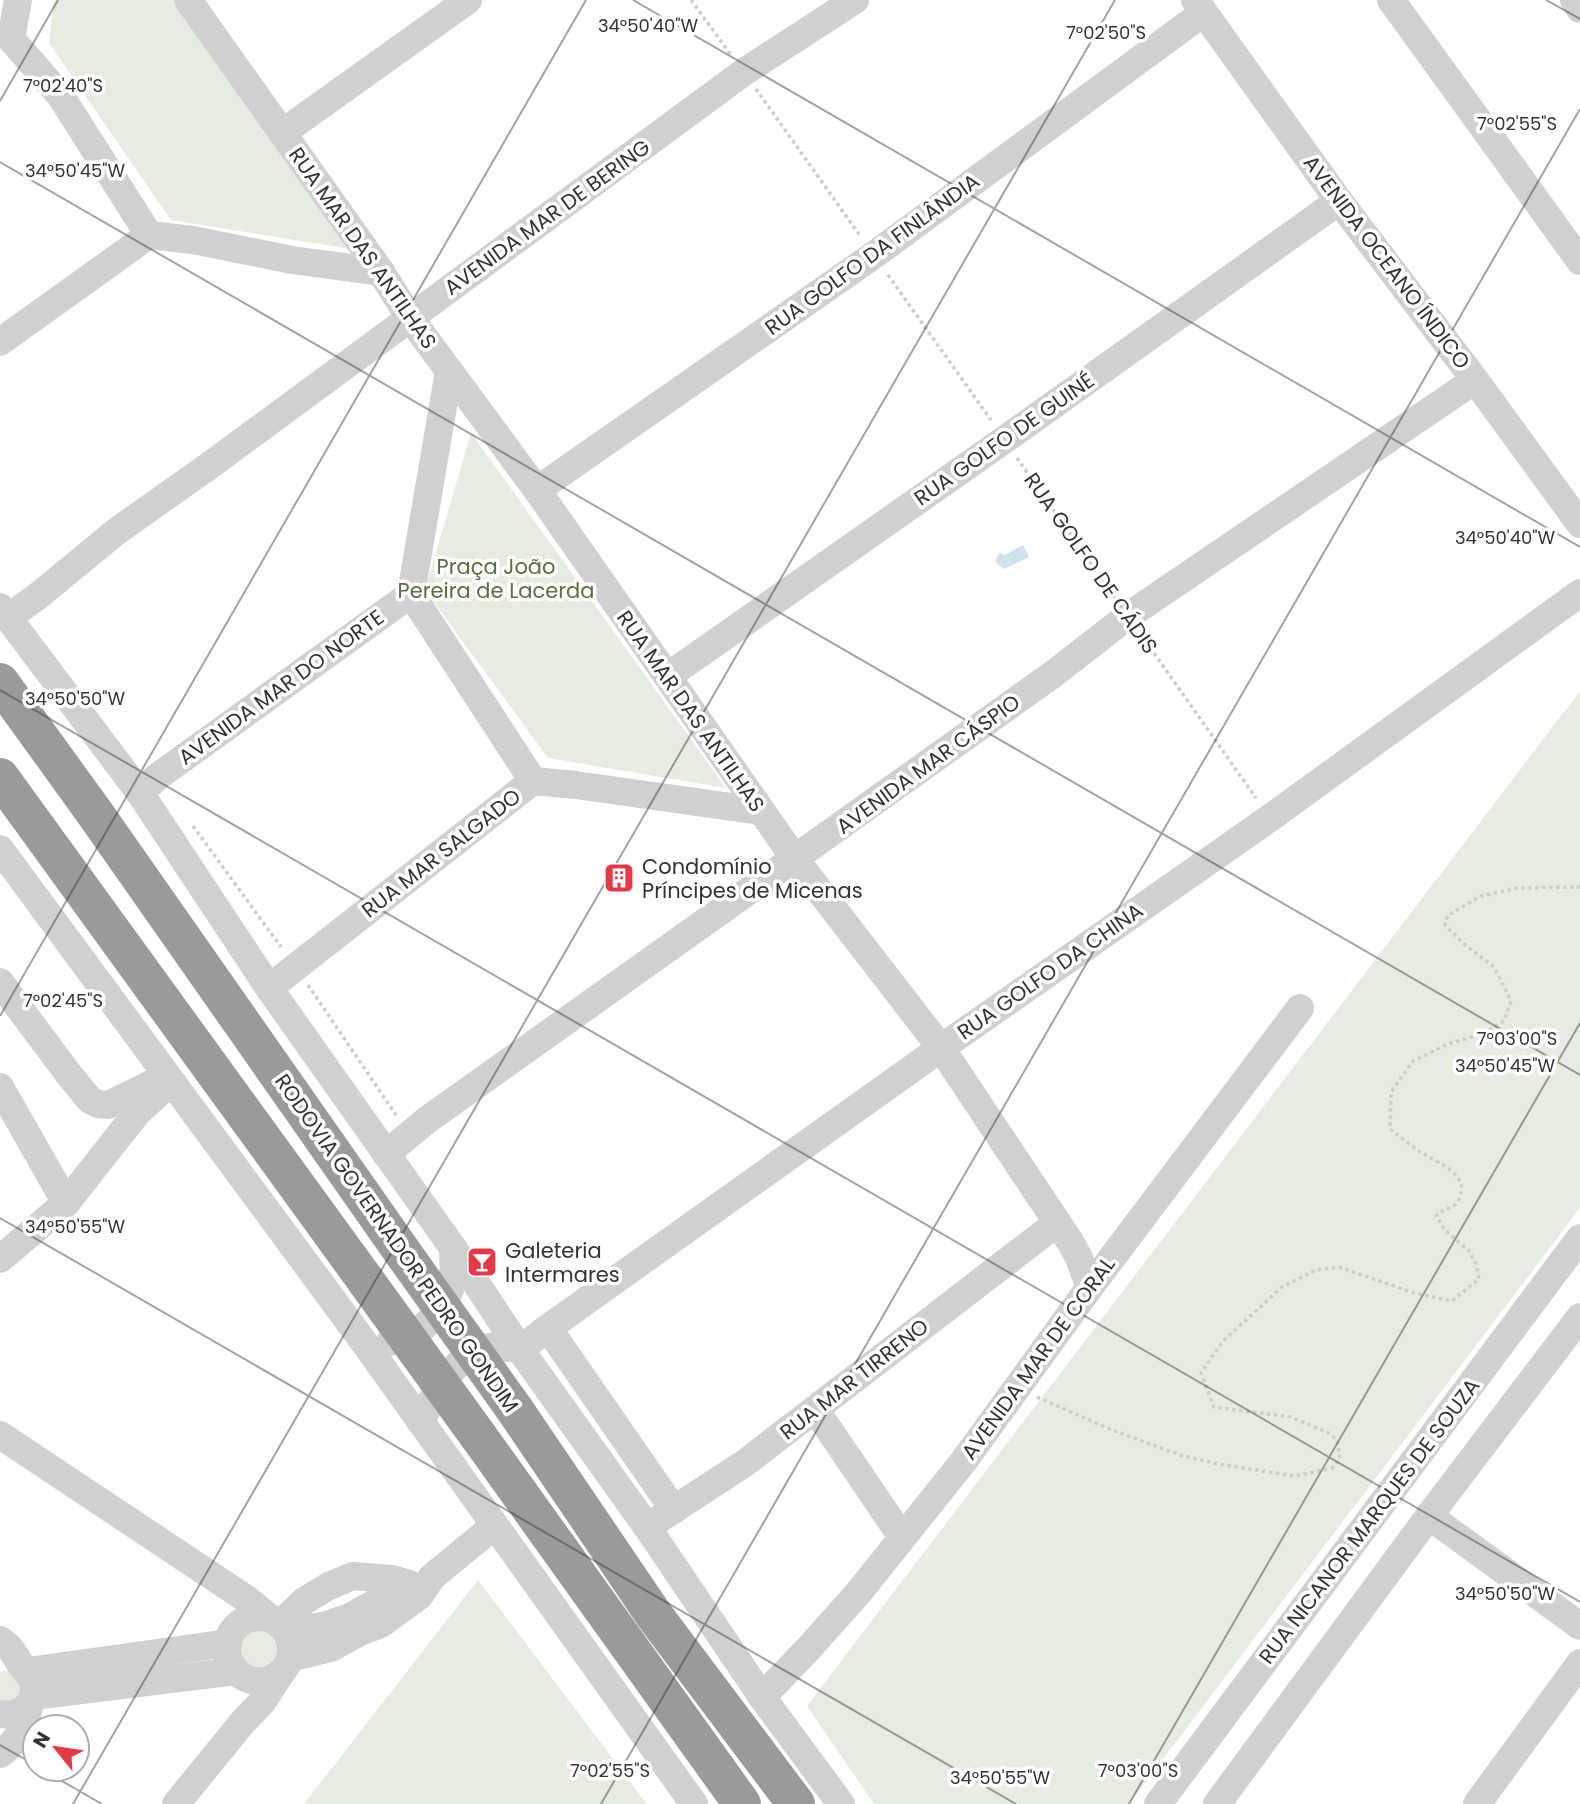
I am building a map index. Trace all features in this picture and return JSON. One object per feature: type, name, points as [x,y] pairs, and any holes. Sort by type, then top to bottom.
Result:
[{"type":"highway","name":"RODOVIA GOVERNADOR PEDRO GONDIM","points":[[0,682],[515,1410],[654,1615],[796,1804]]},
{"type":"highway","name":"RODOVIA GOVERNADOR PEDRO GONDIM","points":[[0,777],[742,1804]]},
{"type":"street","points":[[19,0],[6,50],[60,95],[149,235]]},
{"type":"street","name":"RUA MAR DAS ANTILHAS","points":[[188,0],[381,272],[410,318],[537,490],[760,811],[941,1048],[1079,1258],[1090,1287]]},
{"type":"street","points":[[282,133],[468,0]]},
{"type":"street","name":"AVENIDA MAR DE BERING","points":[[4,613],[38,596],[117,531],[744,72],[855,0]]},
{"type":"street","points":[[1391,0],[1580,261]]},
{"type":"street","points":[[1574,0],[1580,9]]},
{"type":"street","name":"AVENIDA OCEANO ÍNDICO","points":[[1199,6],[1339,201],[1580,524]]},
{"type":"street","name":"RUA GOLFO DA FINLÂNDIA","points":[[537,490],[874,255],[1199,6]]},
{"type":"street","name":"RUA GOLFO DE GUINÉ","points":[[668,676],[1339,201]]},
{"type":"street","points":[[0,342],[149,235],[193,240],[292,260],[381,272]]},
{"type":"street","points":[[449,371],[411,594],[533,781]]},
{"type":"street","name":"AVENIDA MAR CÁSPIO","points":[[386,1154],[427,1120],[1052,675],[1128,616],[1475,380]]},
{"type":"street","name":"RUA GOLFO DA CHINA","points":[[519,1348],[1269,818],[1580,593]]},
{"type":"street","name":"AVENIDA MAR DO NORTE","points":[[140,793],[157,776],[411,594]]},
{"type":"street","points":[[4,613],[140,793],[269,988],[453,1248],[519,1348],[762,1696],[841,1804]]},
{"type":"street","name":"RUA MAR SALGADO","points":[[269,988],[533,781],[760,811]]},
{"type":"street","points":[[0,849],[366,1345],[694,1804]]},
{"type":"street","points":[[0,982],[90,1100],[108,1105],[169,1079]]},
{"type":"street","name":"AVENIDA MAR DE CORAL","points":[[762,1696],[859,1592],[962,1462],[1300,1008]]},
{"type":"street","points":[[0,1259],[66,1203],[137,1113],[169,1079]]},
{"type":"street","points":[[0,1087],[66,1203]]},
{"type":"street","name":"RUA MAR TIRRENO","points":[[647,1528],[745,1463],[1057,1223]]},
{"type":"street","name":"RUA NICANOR MARQUES DE SOUZA","points":[[1158,1804],[1580,1238]]},
{"type":"street","points":[[366,1345],[396,1342],[423,1328],[443,1306],[453,1278],[453,1248]]},
{"type":"street","points":[[1217,1804],[1429,1516],[1580,1317]]},
{"type":"street","points":[[548,1328],[674,1510]]},
{"type":"street","points":[[421,1422],[449,1372],[465,1359],[491,1347],[519,1348]]},
{"type":"street","points":[[815,1409],[902,1538]]},
{"type":"street","points":[[0,1436],[248,1600],[282,1641]]},
{"type":"street","points":[[1429,1516],[1580,1626]]},
{"type":"street","points":[[22,1680],[233,1633],[248,1618],[259,1616],[282,1641],[331,1648],[381,1624],[420,1586],[494,1526]]},
{"type":"street","points":[[176,1804],[263,1701],[282,1641],[304,1601],[353,1576],[392,1579],[420,1586]]},
{"type":"street","points":[[225,1587],[233,1633],[228,1653],[230,1663],[240,1674],[254,1681],[274,1678],[282,1641]]},
{"type":"street","points":[[0,1640],[13,1650],[22,1680],[28,1719],[14,1742],[0,1754]]},
{"type":"street","points":[[1477,1804],[1580,1662]]},
{"type":"street","points":[[22,1680],[240,1674]]},
{"type":"street","points":[[240,1674],[242,1723]]},
{"type":"street","points":[[0,1714],[16,1714],[24,1710],[22,1680]]},
{"type":"path","name":"RUA GOLFO DE CÁDIS","points":[[691,0],[874,255],[1269,818]]},
{"type":"path","points":[[1016,1388],[1112,1430],[1180,1455],[1295,1476],[1332,1468],[1340,1458],[1337,1440],[1327,1432],[1290,1417],[1214,1407],[1201,1373],[1223,1341],[1282,1287],[1316,1270],[1339,1267],[1415,1293],[1452,1301],[1479,1279],[1476,1264],[1469,1251],[1445,1230],[1436,1216],[1458,1201],[1461,1191],[1459,1178],[1454,1171],[1420,1152],[1390,1129],[1391,1092],[1413,1061],[1448,1044],[1484,1033],[1504,1021],[1511,1001],[1494,967],[1445,925],[1448,915],[1481,896],[1518,888],[1580,887]]},
{"type":"green space","points":[[54,0],[180,0],[357,250],[171,220],[49,43]]},
{"type":"green space","name":"Praça João Pereira de Lacerda","points":[[471,433],[726,788],[548,758],[425,590]]},
{"type":"green space","points":[[1580,691],[1580,1208],[1129,1804],[874,1804],[807,1706]]},
{"type":"green space","points":[[478,1580],[647,1804],[304,1804]]},
{"type":"green space","points":[[259,1629],[272,1635],[278,1648],[272,1661],[259,1667],[246,1661],[240,1648],[246,1635]]},
{"type":"green space","points":[[11,1670],[27,1692],[0,1705],[0,1672]]},
{"type":"water","points":[[1023,545],[1029,557],[1004,569],[995,562],[1000,553],[1005,555]]},
{"type":"place","name":"Condomínio Príncipes de Micenas","points":[[619,878]]},
{"type":"place","name":"Galeteria Intermares","points":[[482,1262]]}]
